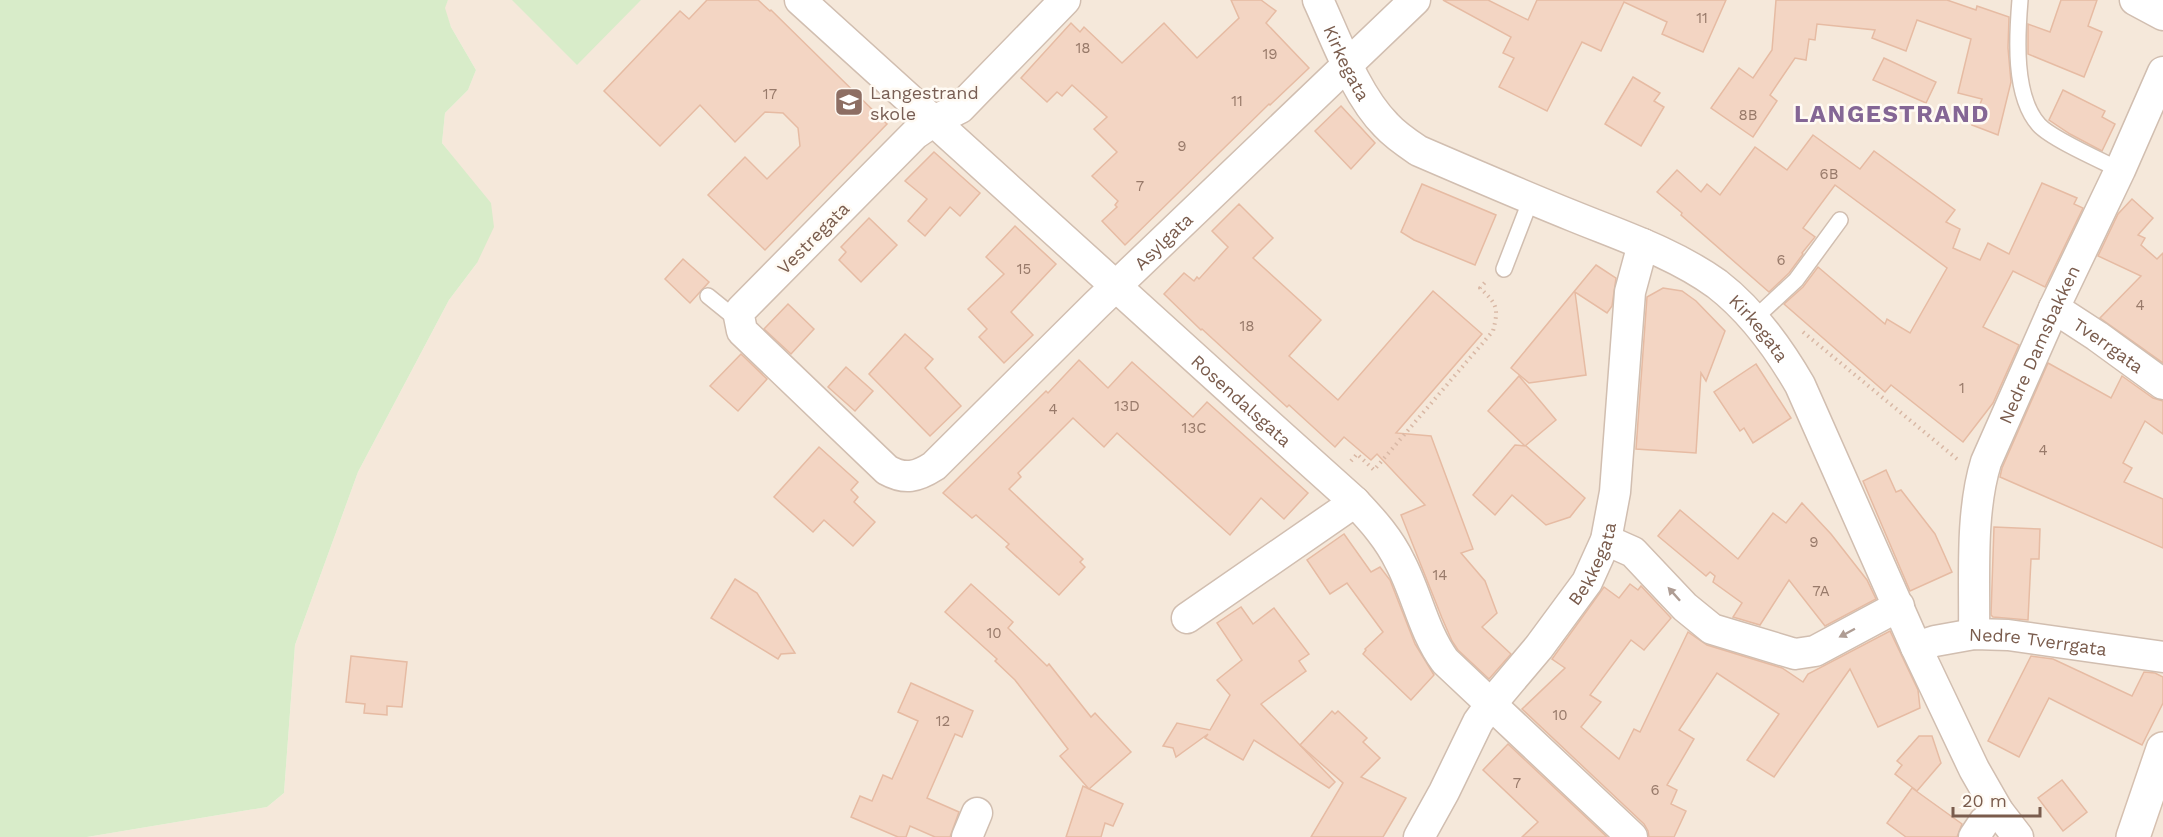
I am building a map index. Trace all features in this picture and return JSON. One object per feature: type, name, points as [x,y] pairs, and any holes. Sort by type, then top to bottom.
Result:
[{"type":"main road","points":[[2133,837],[2163,749]]},
{"type":"street","name":"Rosendalsgata","points":[[801,0],[1115,287],[1355,502],[1379,527],[1396,554],[1436,649],[1445,661],[1632,837]]},
{"type":"street","name":"Vestregata","points":[[739,316],[741,310],[915,134],[960,108],[1065,0]]},
{"type":"street","name":"Kirkegata","points":[[1318,0],[1368,103],[1384,124],[1400,139],[1419,151],[1643,244],[1691,267],[1762,312],[1778,348],[1800,385],[1974,769],[1998,811],[2018,837]]},
{"type":"street","name":"Asylgata","points":[[739,316],[742,331],[887,470],[898,476],[909,478],[922,473],[934,466],[1115,287],[1415,0]]},
{"type":"street","points":[[2134,0],[2163,15]]},
{"type":"street","name":"Nedre Damsbakken","points":[[1974,634],[1977,510],[1986,462],[2163,72]]},
{"type":"street","name":"Bekkegata","points":[[1419,837],[1478,722],[1533,655],[1587,582],[1606,540],[1615,492],[1630,292],[1643,244]]},
{"type":"street","name":"Tverrgata","points":[[2054,308],[2163,384]]},
{"type":"street","points":[[1187,618],[1355,502]]},
{"type":"street","points":[[1606,540],[1633,552],[1685,607],[1712,629],[1796,654],[1815,651],[1899,606]]},
{"type":"street","name":"Nedre Tverrgata","points":[[1917,647],[1935,641],[1974,634],[2041,639],[2163,657]]},
{"type":"street","points":[[1974,837],[1984,822],[1998,811]]},
{"type":"lane","points":[[2020,0],[2017,44],[2019,71],[2028,106],[2039,125],[2052,135],[2120,170]]},
{"type":"lane","points":[[1504,269],[1531,199]]},
{"type":"lane","points":[[1762,312],[1796,280],[1840,220]]},
{"type":"lane","points":[[708,296],[729,313],[739,316]]},
{"type":"path","points":[[1347,466],[1357,454],[1374,470],[1493,331],[1497,309],[1493,301],[1480,288],[1497,269],[1504,269]]},
{"type":"path","points":[[1762,312],[1981,479]]},
{"type":"shaded area","points":[[448,0],[2163,0],[2163,837],[87,837],[267,807],[284,793],[295,645],[358,472],[449,300],[477,263],[465,172],[442,143],[445,113],[468,90],[476,70],[451,27],[444,8]]},
{"type":"green space","points":[[0,0],[448,0],[445,8],[451,27],[476,70],[468,90],[445,113],[442,143],[491,203],[494,227],[477,263],[449,300],[358,472],[295,645],[284,793],[267,807],[87,837],[0,837]]},
{"type":"green space","points":[[512,0],[641,0],[577,65]]},
{"type":"building","points":[[707,0],[758,0],[887,124],[765,250],[708,195],[745,157],[767,179],[800,146],[798,128],[783,113],[765,112],[735,142],[700,105],[660,146],[604,91],[680,11],[689,19]]},
{"type":"building","points":[[1231,0],[1261,0],[1276,11],[1266,23],[1309,68],[1125,245],[1102,221],[1117,207],[1115,205],[1118,201],[1092,176],[1117,152],[1094,129],[1107,117],[1072,85],[1062,96],[1057,92],[1047,102],[1021,78],[1071,23],[1080,32],[1084,27],[1122,63],[1164,23],[1197,58],[1239,18]]},
{"type":"building","points":[[1443,0],[1488,0],[1528,20],[1537,0],[1726,0],[1703,52],[1662,34],[1667,22],[1624,2],[1601,51],[1582,42],[1547,111],[1499,87],[1514,58],[1503,53],[1511,37]]},
{"type":"building","points":[[1776,0],[1947,0],[1976,10],[1977,6],[2009,17],[2008,48],[2011,82],[1998,135],[1972,125],[1982,99],[1958,93],[1971,39],[1917,20],[1906,51],[1872,38],[1875,30],[1817,24],[1815,40],[1809,39],[1806,60],[1795,58],[1770,95],[1777,101],[1753,137],[1711,108],[1739,68],[1753,78],[1772,50]]},
{"type":"building","points":[[2061,0],[2097,0],[2088,26],[2102,32],[2084,77],[2028,54],[2028,24],[2050,32]]},
{"type":"building","points":[[1884,58],[1936,82],[1926,103],[1873,80]]},
{"type":"building","points":[[1633,77],[1660,93],[1654,101],[1664,107],[1641,146],[1605,124]]},
{"type":"building","points":[[2063,90],[2105,111],[2102,117],[2115,124],[2102,151],[2049,120]]},
{"type":"building","points":[[1341,106],[1375,143],[1351,169],[1315,131]]},
{"type":"building","points":[[1813,135],[1860,169],[1874,151],[1955,210],[1946,222],[1960,229],[1953,248],[1980,260],[1988,243],[2009,254],[2042,183],[2077,198],[2074,204],[2083,208],[2045,287],[2013,271],[1983,327],[2019,345],[1993,403],[1963,442],[1891,385],[1885,392],[1784,304],[1803,287],[1818,267],[1885,324],[1887,319],[1910,333],[1947,268],[1835,185],[1803,228],[1815,237],[1789,273],[1769,292],[1657,192],[1677,170],[1701,192],[1707,184],[1720,195],[1755,147],[1787,170]]},
{"type":"building","points":[[934,152],[980,193],[960,216],[950,207],[925,236],[908,221],[927,199],[905,181]]},
{"type":"building","points":[[1422,184],[1496,215],[1475,265],[1414,240],[1401,232]]},
{"type":"building","points":[[2132,199],[2153,218],[2138,235],[2145,238],[2141,245],[2157,259],[2163,253],[2163,363],[2100,318],[2141,276],[2098,256],[2118,214]]},
{"type":"building","points":[[1239,204],[1273,238],[1253,258],[1321,320],[1289,356],[1338,400],[1433,291],[1482,334],[1396,433],[1431,436],[1473,549],[1461,553],[1485,581],[1497,613],[1482,627],[1511,654],[1489,679],[1458,650],[1452,641],[1401,515],[1425,505],[1377,454],[1371,460],[1344,437],[1335,447],[1289,405],[1287,407],[1164,294],[1184,273],[1194,281],[1197,277],[1199,279],[1228,247],[1212,231]]},
{"type":"building","points":[[869,218],[897,245],[861,282],[839,260],[846,252],[841,247]]},
{"type":"building","points":[[1015,226],[1056,264],[1011,312],[1033,335],[1004,363],[979,337],[987,329],[968,309],[1004,274],[986,257]]},
{"type":"building","points":[[683,259],[709,282],[690,303],[665,279]]},
{"type":"building","points":[[1596,265],[1616,278],[1612,306],[1607,313],[1575,292],[1586,375],[1529,383],[1511,368]]},
{"type":"building","points":[[1663,288],[1682,291],[1696,301],[1725,331],[1706,381],[1701,373],[1696,453],[1636,449],[1647,297]]},
{"type":"building","points":[[788,304],[814,329],[791,354],[764,329]]},
{"type":"building","points":[[905,334],[933,359],[925,368],[961,406],[930,436],[869,374]]},
{"type":"building","points":[[741,354],[767,379],[738,411],[710,386]]},
{"type":"building","points":[[1079,360],[1108,388],[1132,362],[1193,417],[1207,402],[1308,493],[1284,519],[1261,498],[1230,535],[1117,433],[1104,447],[1073,418],[1018,473],[1021,477],[1009,489],[1083,559],[1080,562],[1085,567],[1059,595],[1006,547],[1009,544],[976,515],[972,518],[943,493],[1046,391],[1048,393]]},
{"type":"building","points":[[2048,363],[2111,398],[2122,376],[2153,398],[2163,401],[2163,434],[2145,421],[2123,463],[2132,468],[2124,482],[2163,499],[2163,548],[2000,477]]},
{"type":"building","points":[[1756,364],[1791,418],[1753,443],[1744,428],[1740,431],[1714,392]]},
{"type":"building","points":[[846,367],[873,391],[855,411],[828,387]]},
{"type":"building","points":[[1519,376],[1556,420],[1525,446],[1488,411]]},
{"type":"building","points":[[1515,445],[1526,446],[1585,498],[1570,517],[1546,525],[1512,495],[1495,515],[1473,495]]},
{"type":"building","points":[[819,447],[858,482],[851,490],[858,497],[854,502],[875,522],[853,546],[824,520],[813,532],[774,497]]},
{"type":"building","points":[[1886,470],[1896,492],[1901,490],[1935,534],[1952,572],[1910,591],[1863,481]]},
{"type":"building","points":[[1802,503],[1831,534],[1867,580],[1876,599],[1825,626],[1789,580],[1760,625],[1733,617],[1742,603],[1713,582],[1715,576],[1710,572],[1706,576],[1658,536],[1680,510],[1738,559],[1773,513],[1786,523]]},
{"type":"building","points":[[1994,527],[2040,529],[2039,559],[2031,559],[2028,620],[1991,615]]},
{"type":"building","points":[[1344,534],[1371,572],[1380,567],[1390,580],[1415,644],[1434,675],[1411,700],[1363,654],[1365,649],[1383,632],[1347,583],[1330,594],[1307,560]]},
{"type":"building","points":[[735,579],[757,593],[795,653],[781,654],[778,659],[711,618]]},
{"type":"building","points":[[971,584],[1013,622],[1008,628],[1047,666],[1049,664],[1091,717],[1095,713],[1131,752],[1089,789],[1060,756],[1068,749],[1015,680],[995,661],[997,659],[945,612]]},
{"type":"building","points":[[1630,584],[1638,590],[1641,586],[1671,618],[1644,650],[1631,640],[1590,695],[1601,702],[1581,727],[1619,759],[1634,729],[1640,732],[1688,632],[1707,645],[1782,668],[1803,682],[1808,674],[1890,631],[1918,690],[1920,708],[1878,727],[1850,669],[1774,777],[1747,760],[1779,714],[1717,673],[1679,730],[1694,739],[1667,785],[1677,790],[1671,804],[1686,811],[1674,837],[1649,837],[1644,824],[1522,709],[1565,668],[1552,659],[1604,587],[1619,598]]},
{"type":"building","points":[[1241,607],[1253,624],[1274,608],[1309,654],[1299,661],[1306,671],[1261,704],[1335,782],[1329,788],[1254,740],[1243,760],[1205,738],[1208,734],[1176,757],[1173,748],[1163,746],[1177,723],[1210,730],[1230,695],[1217,680],[1242,660],[1217,623]]},
{"type":"building","points":[[351,656],[407,662],[402,707],[387,706],[387,715],[364,713],[365,704],[346,702]]},
{"type":"building","points":[[2031,656],[2053,659],[2132,696],[2144,672],[2155,673],[2163,677],[2163,703],[2142,745],[2049,698],[2019,757],[1988,741]]},
{"type":"building","points":[[911,683],[973,711],[962,737],[955,734],[927,798],[959,812],[950,837],[935,837],[910,826],[906,837],[898,837],[851,817],[860,796],[872,801],[883,775],[892,779],[918,721],[898,712]]},
{"type":"building","points":[[1332,711],[1335,714],[1338,711],[1367,738],[1363,742],[1380,758],[1361,777],[1406,798],[1383,837],[1311,837],[1343,783],[1300,745]]},
{"type":"building","points":[[1919,736],[1932,736],[1941,763],[1917,791],[1895,774],[1902,765],[1897,761]]},
{"type":"building","points":[[1508,744],[1607,837],[1522,837],[1538,822],[1483,770]]},
{"type":"building","points":[[2062,780],[2087,812],[2063,831],[2038,798]]},
{"type":"building","points":[[1083,786],[1123,804],[1113,826],[1105,823],[1101,837],[1066,837]]},
{"type":"building","points":[[1912,788],[1962,824],[1957,837],[1906,837],[1887,823]]},
{"type":"place","name":"Langestrand skole","points":[[849,102]]},
{"type":"district","name":"LANGESTRAND","points":[[1892,114]]}]
